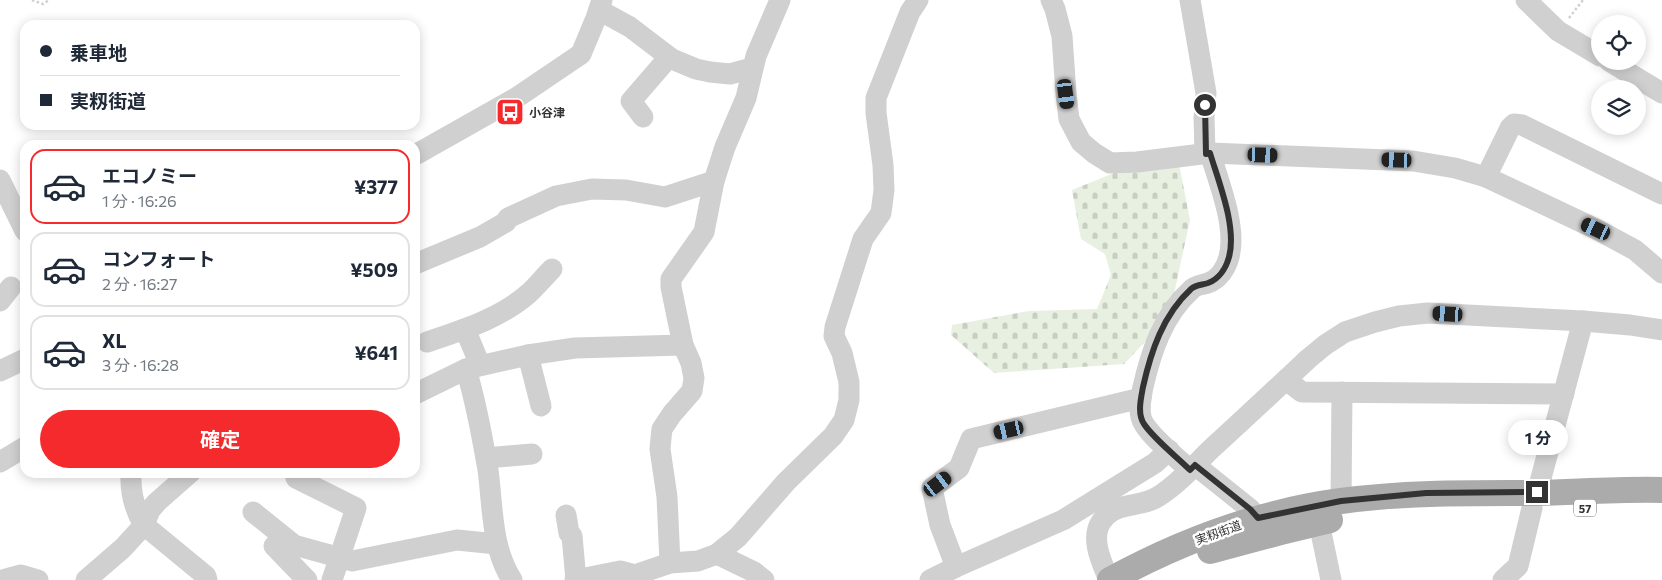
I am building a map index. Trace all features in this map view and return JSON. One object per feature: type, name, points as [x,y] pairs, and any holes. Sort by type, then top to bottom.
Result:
[{"type":"main road","name":"実籾街道","points":[[1145,580],[1222,547],[1344,516],[1427,509],[1507,507],[1535,500],[1662,490]]},
{"type":"main road","name":"実籾街道","points":[[1110,580],[1142,562],[1213,532],[1258,518],[1341,501],[1426,493],[1662,508]]},
{"type":"street","points":[[670,563],[667,497],[660,438],[662,429],[672,414],[692,391],[694,378],[691,364],[683,345],[671,279],[704,232],[714,181],[725,147],[746,98],[752,68],[780,0]]},
{"type":"street","points":[[566,515],[569,533],[572,536],[576,580],[620,570],[633,578],[670,563],[698,561],[717,554],[738,537],[786,482],[833,436],[844,420],[848,400],[848,382],[842,353],[834,336],[834,327],[863,239],[881,213],[884,190],[883,165],[876,113],[876,98],[910,12],[918,0]]},
{"type":"street","points":[[1051,0],[1062,36],[1069,119],[1081,142],[1110,163],[1208,154],[1413,161],[1455,168],[1486,177],[1596,229],[1635,250],[1661,270]]},
{"type":"street","points":[[1190,0],[1206,93],[1204,117],[1208,154],[1228,220],[1231,240],[1229,258],[1221,274],[1211,282],[1193,287],[1178,302],[1171,313],[1157,339],[1149,360],[1140,409],[1143,423],[1169,450],[1250,509],[1258,518]]},
{"type":"street","points":[[1526,0],[1558,31],[1591,51]]},
{"type":"street","points":[[420,152],[516,98],[581,54],[600,5],[669,57],[696,69],[730,74],[752,68]]},
{"type":"street","points":[[643,117],[631,102],[669,57]]},
{"type":"street","points":[[1623,70],[1662,93]]},
{"type":"street","points":[[1486,177],[1510,128],[1514,124],[1522,125],[1662,194]]},
{"type":"street","points":[[0,180],[20,221]]},
{"type":"street","points":[[420,262],[480,237],[506,222],[508,218],[556,196],[592,188],[626,190],[665,197],[714,181]]},
{"type":"street","points":[[427,342],[500,314],[527,294],[552,269]]},
{"type":"street","points":[[1110,580],[1098,548],[1098,526],[1104,518],[1118,507],[1139,504],[1159,497],[1325,345],[1360,326],[1399,316],[1428,313],[1583,321],[1662,330]]},
{"type":"street","points":[[1503,580],[1518,566],[1583,321]]},
{"type":"street","points":[[465,329],[473,367],[496,544],[500,558],[512,580]]},
{"type":"street","points":[[420,392],[473,367],[528,355],[575,348],[683,345]]},
{"type":"street","points":[[528,355],[541,406]]},
{"type":"street","points":[[0,370],[20,361]]},
{"type":"street","points":[[1286,380],[1302,392],[1564,394]]},
{"type":"street","points":[[1341,501],[1342,392]]},
{"type":"street","points":[[956,567],[940,525],[932,488],[959,468],[971,439],[1141,398]]},
{"type":"street","points":[[0,462],[20,450]]},
{"type":"street","points":[[930,580],[1063,520],[1155,463],[1169,450]]},
{"type":"street","points":[[486,458],[532,454]]},
{"type":"street","points":[[132,478],[132,495],[137,514],[144,525],[206,576],[208,580]]},
{"type":"street","points":[[86,580],[123,548],[144,525],[150,510],[184,478]]},
{"type":"street","points":[[296,478],[356,508],[332,580]]},
{"type":"street","points":[[253,512],[294,545],[352,561],[457,540],[496,544]]},
{"type":"street","points":[[1319,523],[1331,580]]},
{"type":"street","points":[[274,546],[307,580]]},
{"type":"street","points":[[717,554],[754,572],[764,580]]},
{"type":"street","points":[[2,580],[21,575],[38,580]]},
{"type":"path","points":[[32,0],[43,4],[50,0]]},
{"type":"path","points":[[1558,31],[1583,0]]},
{"type":"green space","points":[[1179,164],[1190,220],[1174,294],[1156,330],[1124,364],[994,373],[951,335],[952,325],[1029,311],[1097,309],[1111,275],[1105,254],[1081,239],[1072,190],[1119,171]]},
{"type":"place","name":"小谷津","points":[[510,112]]},
{"type":"route","points":[[1205,105],[1206,154],[1210,153],[1228,220],[1231,240],[1229,258],[1221,274],[1211,282],[1193,287],[1178,302],[1157,339],[1149,360],[1141,398],[1140,409],[1143,423],[1190,470],[1195,465],[1250,509],[1258,518],[1341,501],[1426,493],[1537,492]]}]
